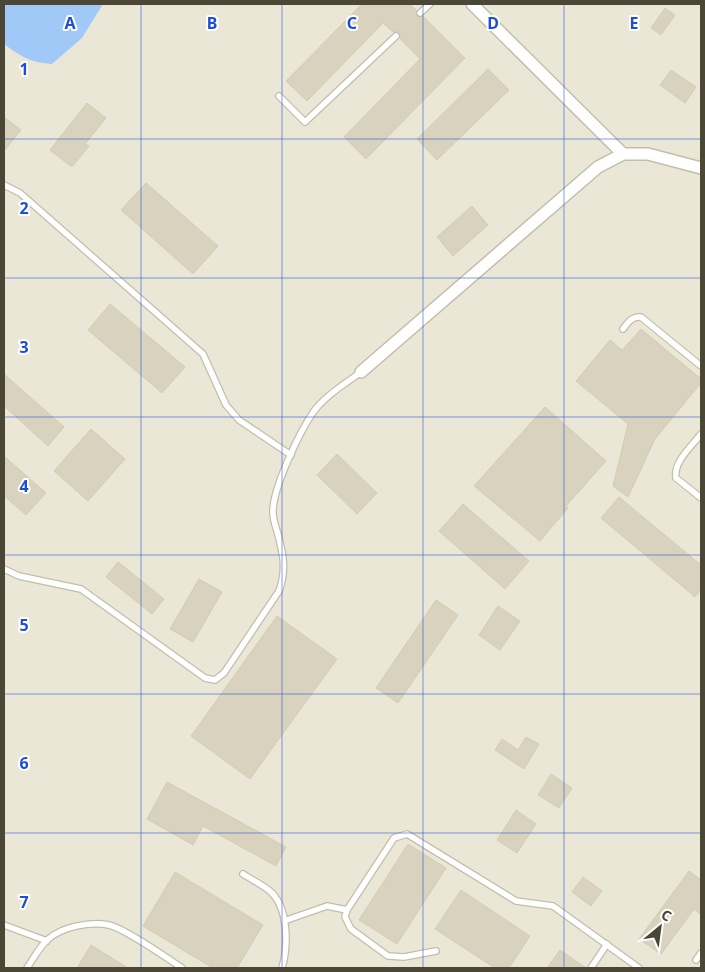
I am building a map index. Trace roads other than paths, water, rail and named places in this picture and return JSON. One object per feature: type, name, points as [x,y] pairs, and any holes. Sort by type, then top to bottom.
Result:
[{"type":"street","points":[[472,4],[623,154]]},
{"type":"street","points":[[361,372],[598,167],[623,154],[648,154],[701,168]]},
{"type":"lane","points":[[420,13],[430,4]]},
{"type":"lane","points":[[279,96],[305,122],[396,36]]},
{"type":"lane","points":[[4,185],[26,198],[204,354],[226,405],[239,420],[291,455]]},
{"type":"lane","points":[[623,329],[631,319],[636,316],[641,317],[701,366]]},
{"type":"lane","points":[[4,569],[19,576],[81,589],[205,678],[215,680],[229,665],[279,591],[284,577],[284,558],[272,514],[275,490],[291,455],[314,411],[331,394],[361,372]]},
{"type":"lane","points":[[701,434],[678,464],[675,473],[676,478],[701,498]]},
{"type":"lane","points":[[436,951],[404,957],[388,956],[351,929],[345,917],[346,910],[394,838],[407,834],[516,901],[553,906],[639,968]]},
{"type":"lane","points":[[243,874],[272,894],[283,912],[286,953],[282,968]]},
{"type":"lane","points":[[284,921],[327,906],[346,910]]},
{"type":"lane","points":[[4,925],[47,941]]},
{"type":"lane","points":[[27,968],[47,941],[59,932],[82,925],[110,925],[152,948],[182,968]]},
{"type":"lane","points":[[591,968],[607,944]]},
{"type":"lane","points":[[696,960],[701,953]]},
{"type":"water","points":[[4,4],[103,4],[82,38],[52,64],[26,58],[4,44]]}]
